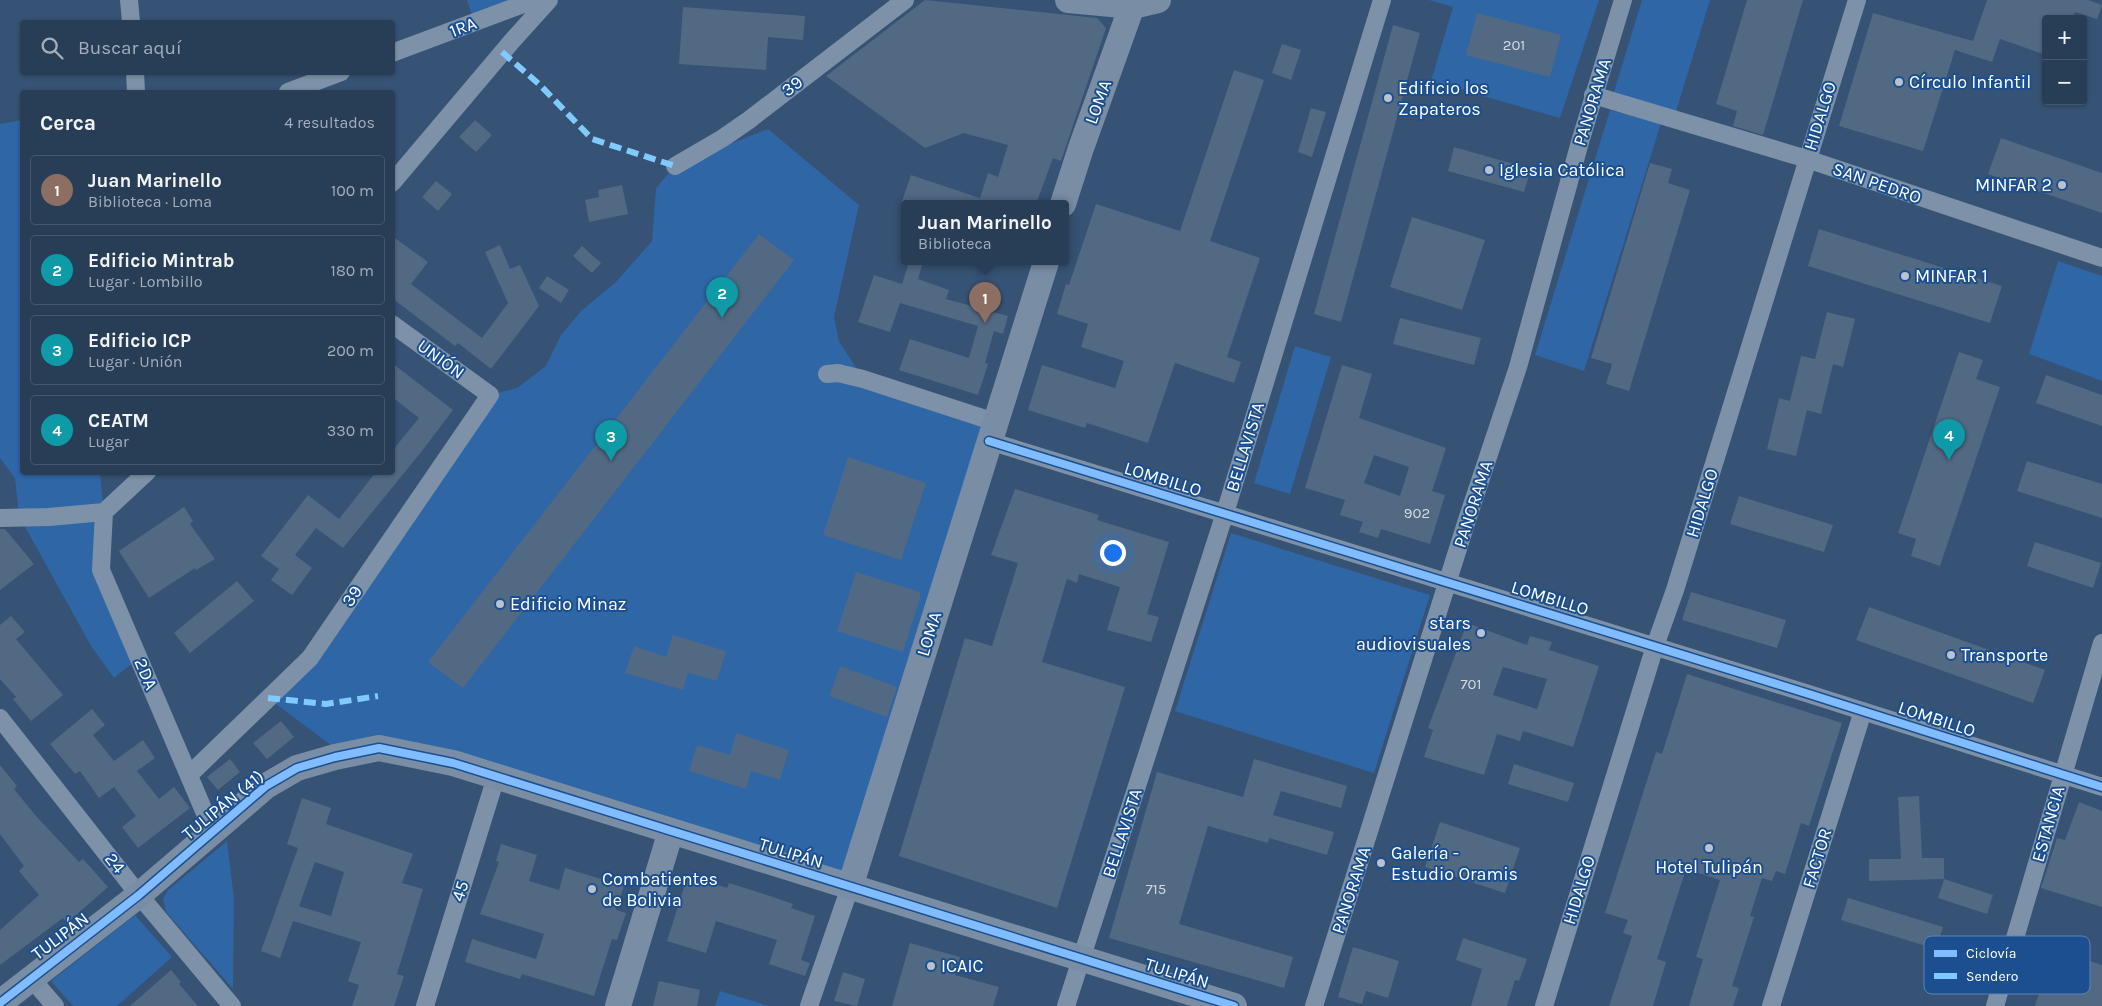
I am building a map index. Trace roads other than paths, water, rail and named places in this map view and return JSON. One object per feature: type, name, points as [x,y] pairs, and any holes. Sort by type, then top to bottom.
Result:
[{"type":"street","points":[[129,0],[131,20]]},
{"type":"street","name":"1RA","points":[[395,52],[534,0]]},
{"type":"street","points":[[395,179],[549,0]]},
{"type":"street","name":"39","points":[[675,166],[723,138],[749,120],[905,0]]},
{"type":"street","points":[[1068,0],[1134,3],[1158,0]]},
{"type":"street","name":"BELLAVISTA","points":[[1066,1006],[1225,513],[1382,0]]},
{"type":"street","name":"PANORAMA","points":[[1314,1006],[1518,367],[1593,95],[1623,0]]},
{"type":"street","name":"HIDALGO","points":[[1544,1006],[1655,646],[1681,571],[1806,159],[1857,0]]},
{"type":"street","name":"LOMA","points":[[1064,200],[1081,148],[1134,3]]},
{"type":"street","points":[[135,75],[136,90]]},
{"type":"street","points":[[293,90],[333,75]]},
{"type":"street","name":"SAN PEDRO","points":[[1593,95],[1806,159],[2102,258]]},
{"type":"street","name":"LOMA","points":[[810,1006],[850,887],[1045,265]]},
{"type":"street","name":"UNIÓN","points":[[395,326],[490,395]]},
{"type":"street","name":"LOMBILLO","points":[[827,374],[838,373],[863,379],[992,432],[1225,513],[2102,787]]},
{"type":"street","name":"39","points":[[188,775],[310,658],[490,395]]},
{"type":"street","points":[[0,518],[49,517],[104,512],[143,475]]},
{"type":"street","name":"2DA","points":[[104,512],[101,570],[213,832]]},
{"type":"street","name":"ESTANCIA","points":[[2015,936],[2102,643]]},
{"type":"street","name":"FACTOR","points":[[1771,1006],[1863,711]]},
{"type":"street","name":"24","points":[[0,718],[6,737],[232,1006]]},
{"type":"street","name":"TULIPÁN","points":[[335,757],[379,748],[453,763],[1234,1006]]},
{"type":"street","name":"TULIPÁN (41)","points":[[140,895],[266,786],[297,768],[335,757]]},
{"type":"street","name":"45","points":[[425,1006],[496,777]]},
{"type":"street","points":[[618,1006],[671,831]]},
{"type":"street","name":"TULIPÁN","points":[[0,1004],[140,895]]},
{"type":"street","points":[[31,978],[55,1006]]},
{"type":"place","name":"Círculo Infantil","points":[[1899,82]]},
{"type":"place","name":"Edificio los Zapateros","points":[[1388,98]]},
{"type":"place","name":"Iglesia Católica","points":[[1489,170]]},
{"type":"place","name":"MINFAR 2","points":[[2062,185]]},
{"type":"place","name":"MINFAR 1","points":[[1905,276]]},
{"type":"place","name":"Edificio Mintrab","points":[[722,318]]},
{"type":"place","name":"Juan Marinello","points":[[985,323]]},
{"type":"place","name":"CEATM","points":[[1949,460]]},
{"type":"place","name":"Edificio ICP","points":[[611,461]]},
{"type":"place","name":"Edificio Minaz","points":[[500,604]]},
{"type":"place","name":"stars audiovisuales","points":[[1481,633]]},
{"type":"place","name":"Transporte","points":[[1951,655]]},
{"type":"place","name":"Hotel Tulipán","points":[[1709,848]]},
{"type":"place","name":"Galería - Estudio Oramis","points":[[1381,863]]},
{"type":"place","name":"Combatientes de Bolivia","points":[[592,889]]},
{"type":"place","name":"ICAIC","points":[[931,966]]}]
